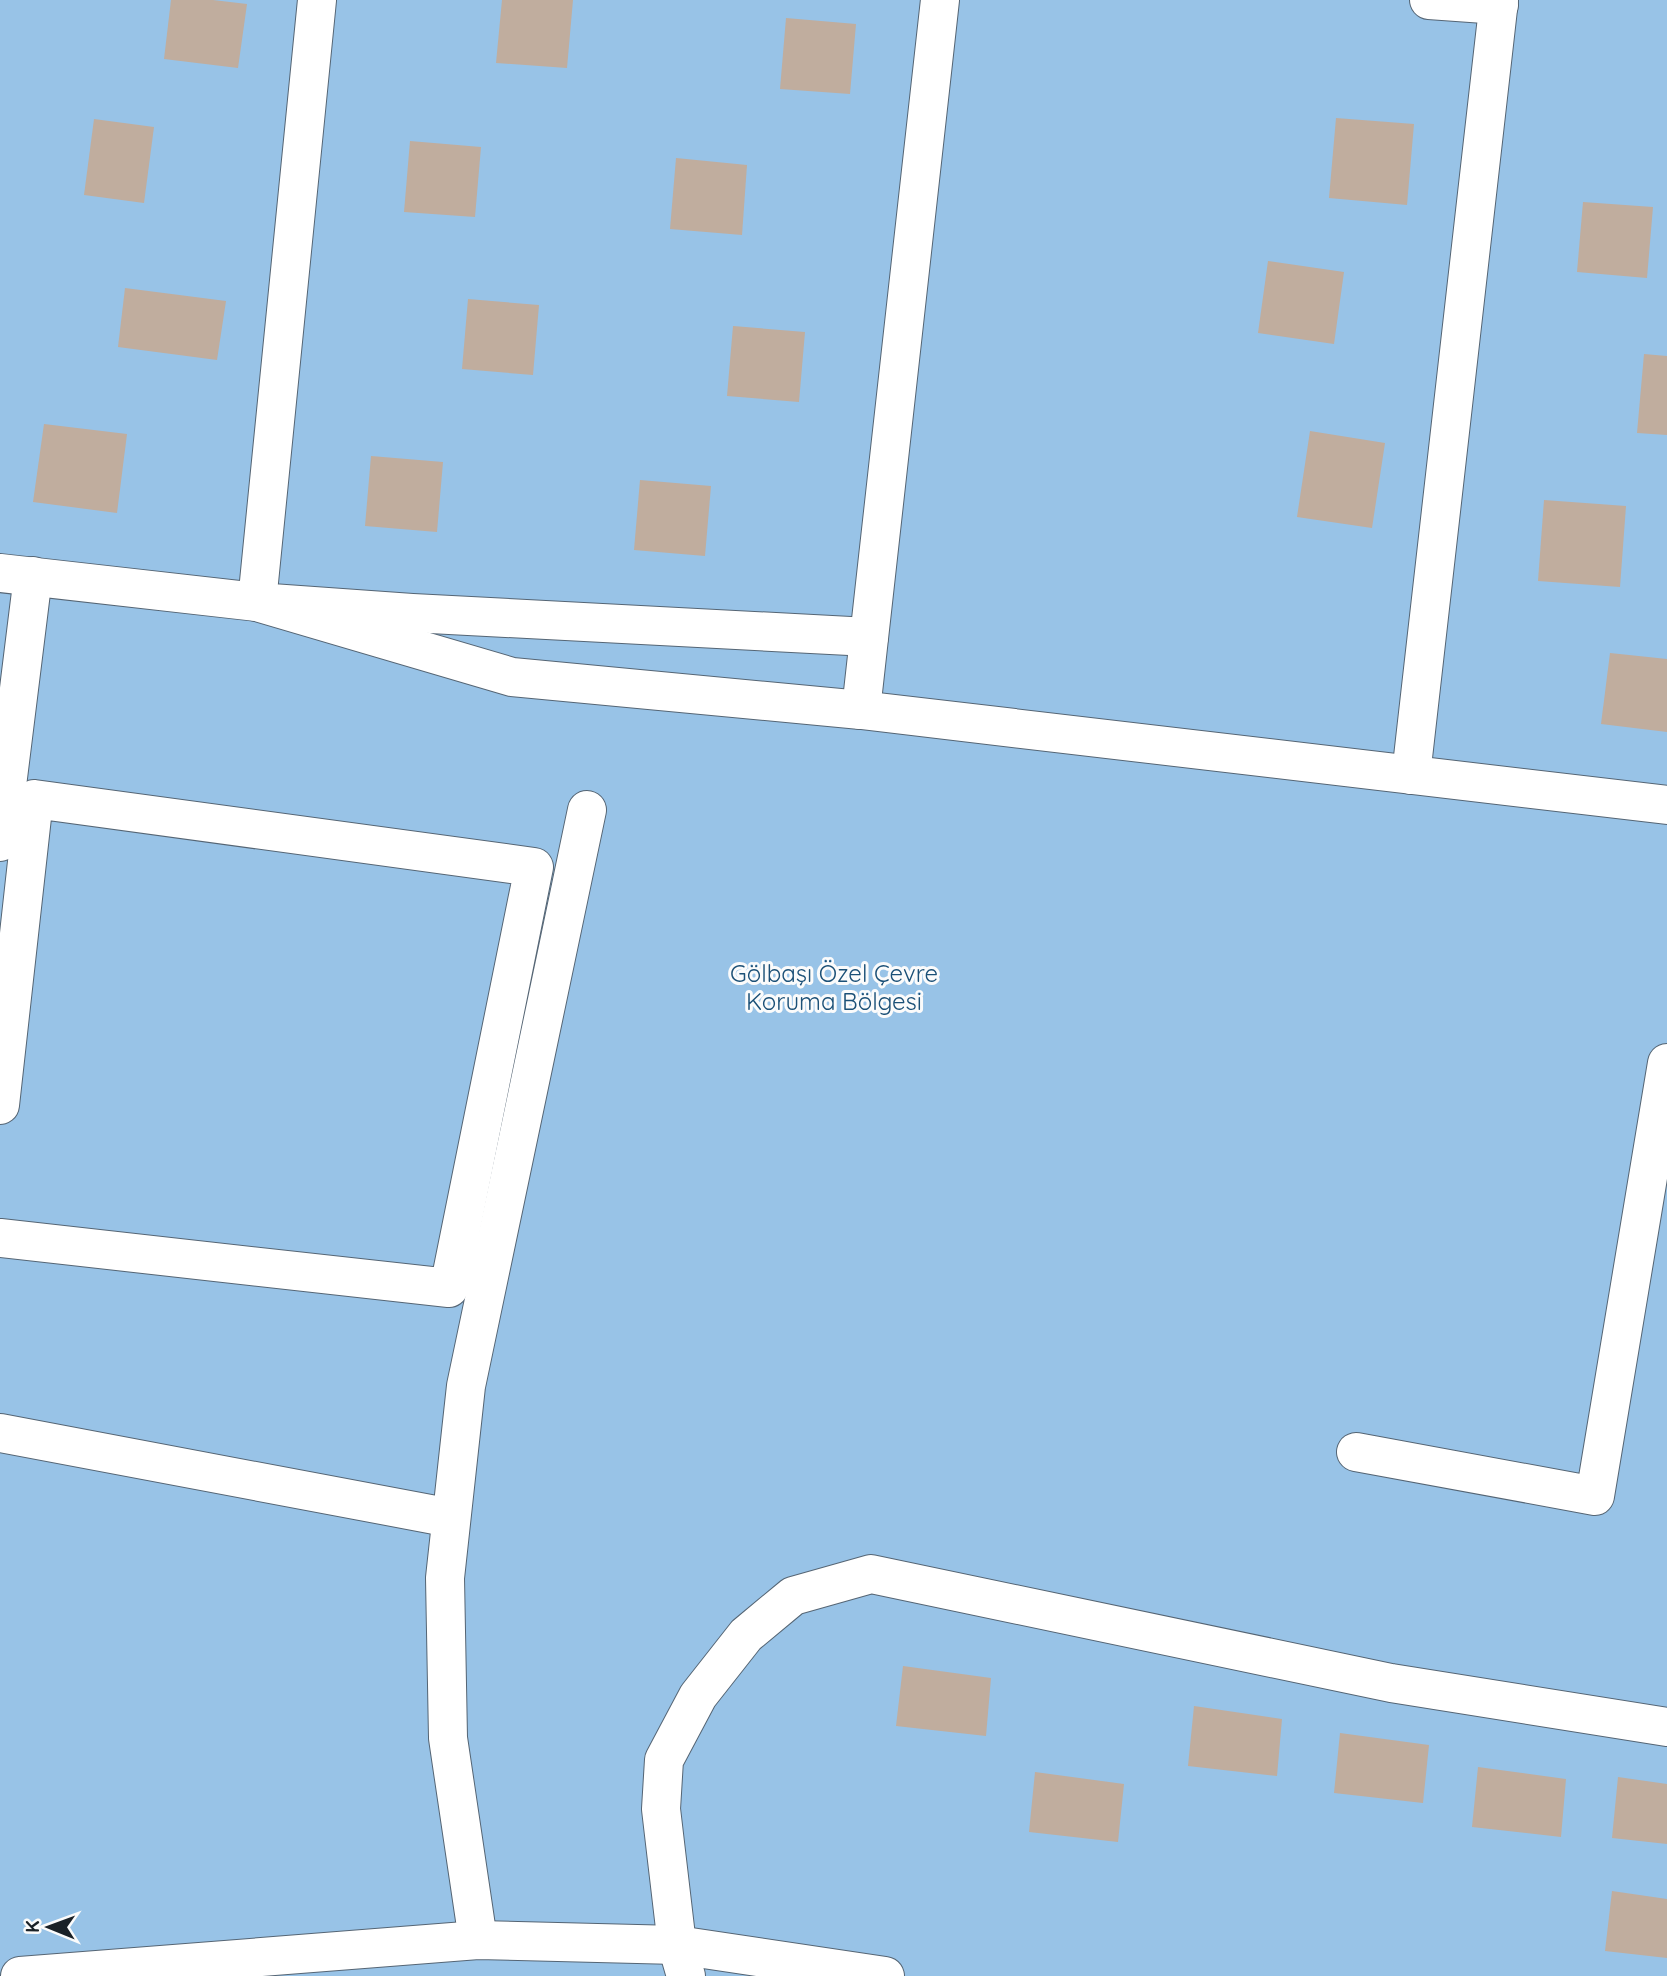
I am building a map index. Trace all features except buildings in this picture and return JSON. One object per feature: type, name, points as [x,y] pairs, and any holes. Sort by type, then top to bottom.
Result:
[{"type":"street","points":[[257,601],[317,0]]},
{"type":"street","points":[[861,710],[940,0]]},
{"type":"street","points":[[1411,775],[1499,2],[1429,0]]},
{"type":"street","points":[[0,842],[16,574],[257,601],[426,614],[869,637]]},
{"type":"street","points":[[257,601],[512,677],[861,710],[1667,805]]},
{"type":"street","points":[[0,1105],[34,799],[534,867],[449,1289],[0,1238]]},
{"type":"street","points":[[478,1940],[448,1738],[445,1578],[466,1386],[587,810]]},
{"type":"street","points":[[1356,1452],[1595,1496],[1654,1235],[1667,1063]]},
{"type":"street","points":[[0,1433],[451,1518]]},
{"type":"street","points":[[682,1960],[661,1809],[664,1759],[698,1696],[746,1635],[793,1596],[871,1574],[1391,1683],[1667,1727]]},
{"type":"street","points":[[20,1976],[314,1964],[478,1940],[885,1976]]},
{"type":"green space","name":"Gölbaşı Özel Çevre Koruma Bölgesi","points":[[0,0],[1667,0],[1667,1976],[0,1976]]}]
